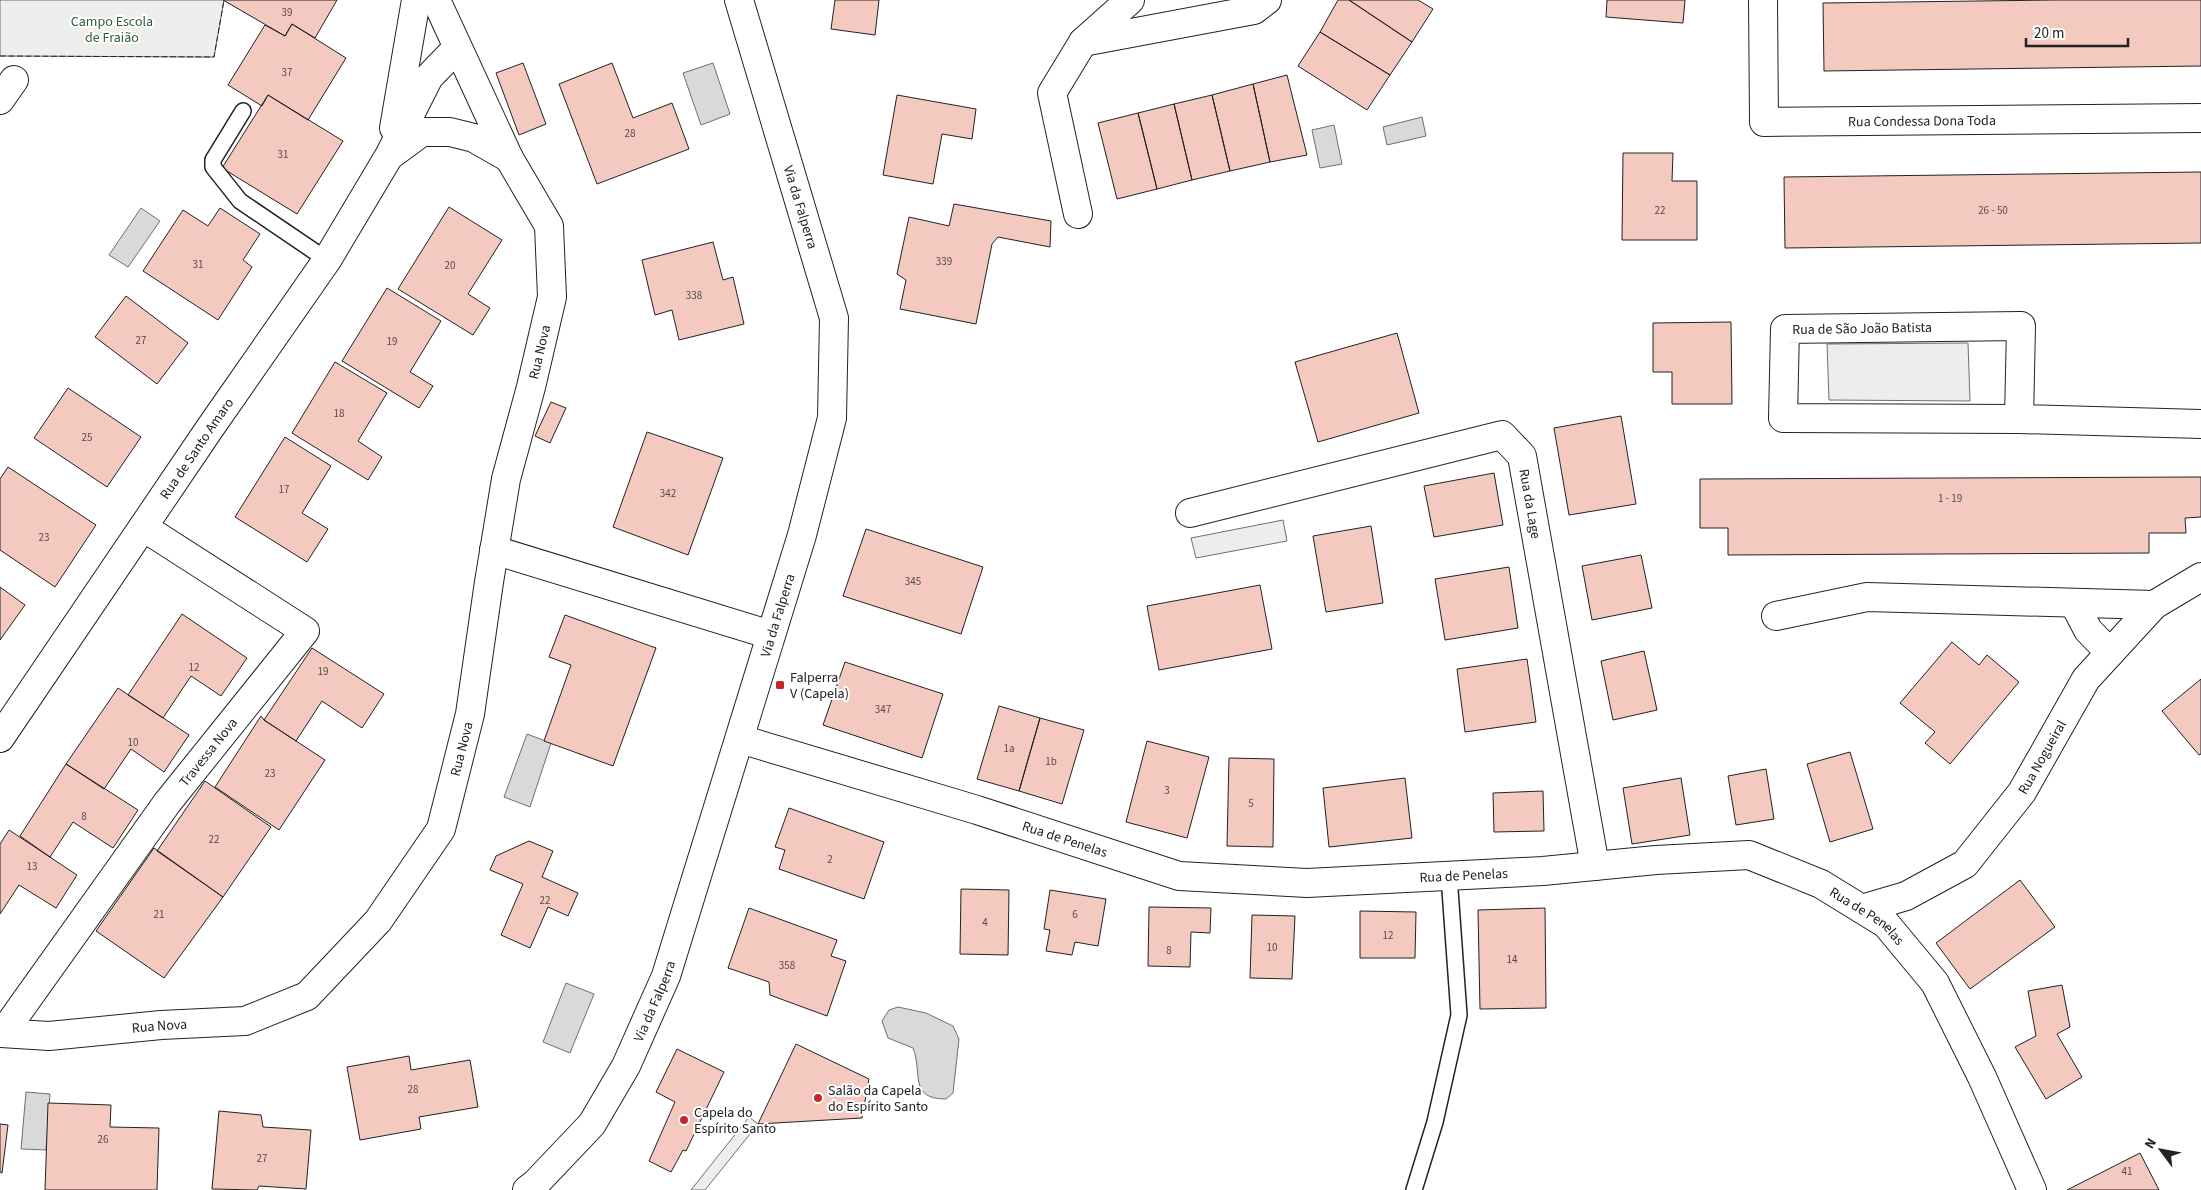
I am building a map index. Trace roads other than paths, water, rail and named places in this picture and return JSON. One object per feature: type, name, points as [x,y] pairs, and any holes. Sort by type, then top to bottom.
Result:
[{"type":"street","points":[[389,156],[416,0]]},
{"type":"street","name":"Rua Nova","points":[[1,1033],[50,1036],[161,1025],[245,1021],[307,996],[378,921],[441,829],[470,714],[506,478],[531,387],[552,297],[549,226],[509,158],[436,0]]},
{"type":"street","name":"Via da Falperra","points":[[527,1190],[536,1183],[592,1124],[626,1066],[666,976],[802,535],[832,418],[834,318],[739,0]]},
{"type":"street","points":[[1078,214],[1052,93],[1082,42],[1130,0]]},
{"type":"street","points":[[1082,42],[1254,10],[1267,0]]},
{"type":"street","name":"Rua Condessa Dona Toda","points":[[1763,0],[1764,122],[2201,118]]},
{"type":"street","name":"Rua de Santo Amaro","points":[[0,738],[327,260],[389,156],[429,78],[457,48]]},
{"type":"street","points":[[389,156],[422,132],[450,132],[474,138],[509,158]]},
{"type":"street","name":"Rua de São João Batista","points":[[2019,418],[2020,326],[1785,329],[1783,418],[2019,418],[2201,424]]},
{"type":"street","name":"Rua da Lage","points":[[1190,513],[1502,436],[1522,456],[1595,866]]},
{"type":"street","name":"Travessa Nova","points":[[1,1033],[167,803],[305,630],[143,527]]},
{"type":"street","points":[[494,550],[771,635]]},
{"type":"street","name":"Rua Nogueiral","points":[[1862,909],[1906,896],[1965,864],[2022,792],[2086,679],[2154,605],[2201,577]]},
{"type":"street","points":[[1776,616],[1867,597],[2154,605]]},
{"type":"street","points":[[2074,603],[2088,630],[2110,653]]},
{"type":"street","name":"Rua de Penelas","points":[[740,739],[977,810],[1179,876],[1308,883],[1449,876],[1749,855],[1821,884],[1886,924],[1935,983],[1982,1078],[2032,1190]]},
{"type":"lane","points":[[243,111],[213,160],[213,167],[240,201],[327,260]]},
{"type":"lane","points":[[1414,1190],[1434,1122],[1459,1015],[1449,876]]},
{"type":"place","name":"Falperra V (Capela)","points":[[780,685]]},
{"type":"place","name":"Salão da Capela do Espírito Santo","points":[[818,1098]]},
{"type":"place","name":"Capela do Espírito Santo","points":[[684,1120]]},
{"type":"park label","name":"Campo Escola de Fraião","points":[[112,30]]}]
